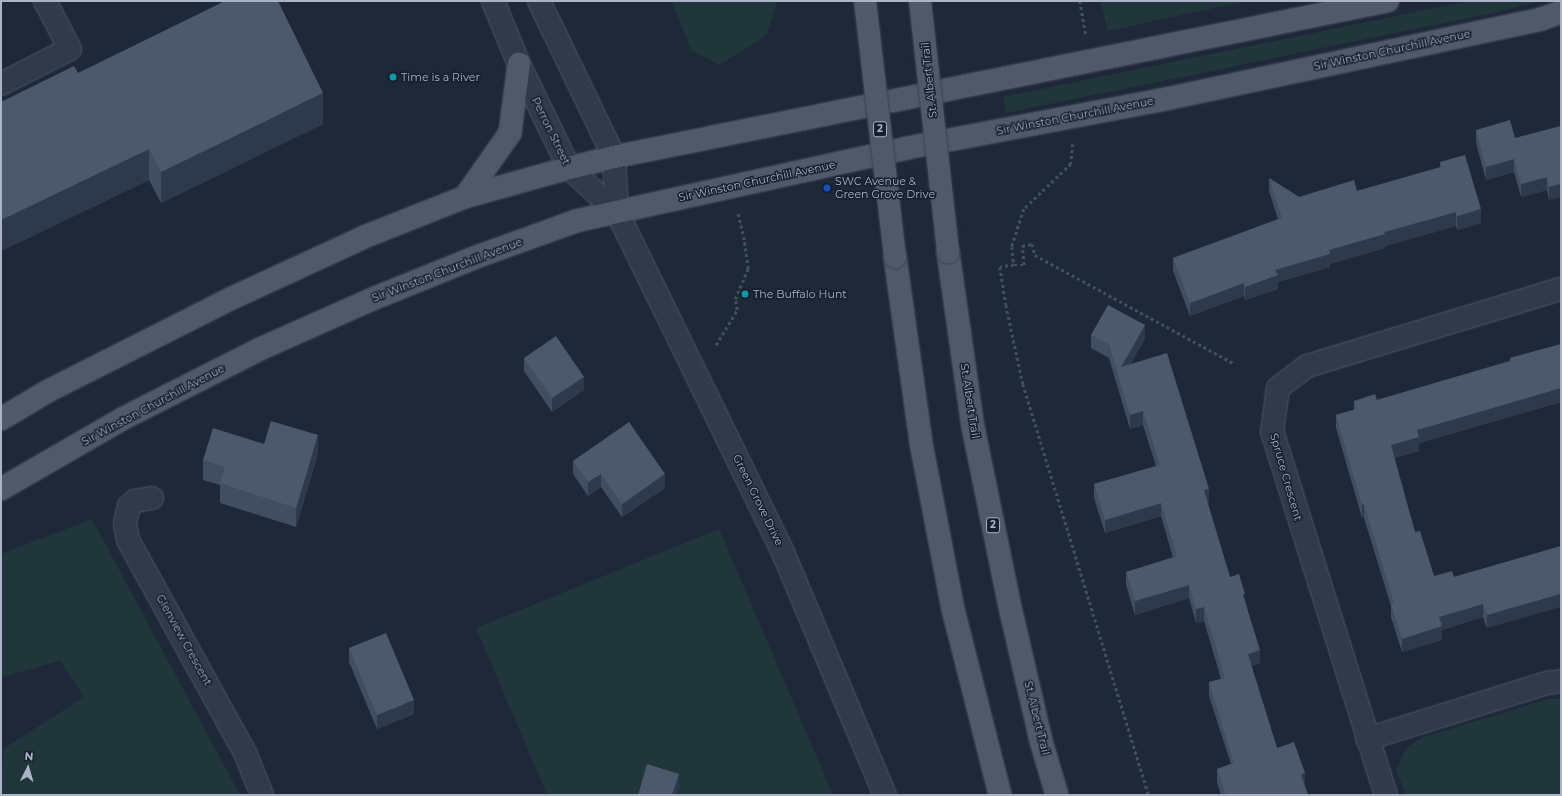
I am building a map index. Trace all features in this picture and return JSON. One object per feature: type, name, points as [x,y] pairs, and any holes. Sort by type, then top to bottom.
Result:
[{"type":"main road","name":"2","points":[[865,1],[895,257],[921,443],[951,601],[1000,795]]},
{"type":"main road","name":"St. Albert Trail","points":[[920,1],[948,252],[974,427],[1009,603],[1041,740],[1057,795]]},
{"type":"main road","points":[[1,418],[48,391],[230,299],[364,237],[465,197],[614,157],[1387,1]]},
{"type":"main road","name":"Sir Winston Churchill Avenue","points":[[1,489],[122,419],[260,349],[370,300],[479,256],[576,221],[907,148],[1161,100],[1541,19],[1561,12]]},
{"type":"main road","points":[[465,197],[510,133],[519,64]]},
{"type":"street","points":[[1,84],[70,50],[45,1]]},
{"type":"street","name":"Perron Street","points":[[493,1],[519,64],[569,168],[617,212]]},
{"type":"street","points":[[539,1],[614,157],[617,212]]},
{"type":"street","name":"Green Grove Drive","points":[[617,212],[784,555],[885,795]]},
{"type":"street","name":"Spruce Crescent","points":[[1386,795],[1367,739],[1272,432],[1278,388],[1307,366],[1561,289]]},
{"type":"street","name":"Glenview Crescent","points":[[152,498],[135,501],[129,506],[125,524],[128,540],[246,755],[262,795]]},
{"type":"street","points":[[1367,739],[1547,683],[1561,681]]},
{"type":"path","points":[[1080,1],[1086,38]]},
{"type":"path","points":[[1014,265],[1012,247],[1024,209],[1071,164],[1074,140]]},
{"type":"path","points":[[716,345],[737,310],[735,299],[748,269],[744,240],[737,211]]},
{"type":"path","points":[[1149,795],[1023,384],[1006,305],[1000,267],[1024,264],[1022,246],[1032,244],[1035,256],[1233,362]]},
{"type":"green space","points":[[672,1],[777,1],[767,35],[719,65],[691,50]]},
{"type":"green space","points":[[1100,1],[1247,1],[1108,31]]},
{"type":"green space","points":[[1468,1],[1541,1],[1498,12],[1006,113],[1003,97]]},
{"type":"green space","points":[[92,519],[240,795],[1,795],[3,749],[84,697],[60,661],[1,677],[1,554]]},
{"type":"green space","points":[[719,529],[833,795],[547,795],[476,628]]},
{"type":"green space","points":[[1548,699],[1561,699],[1561,795],[1406,795],[1396,770],[1407,747],[1424,737]]},
{"type":"building","points":[[225,1],[278,1],[323,93],[161,172],[149,149],[1,220],[1,102],[74,66],[78,73]]},
{"type":"building","points":[[1510,120],[1515,138],[1561,126],[1561,184],[1549,187],[1547,177],[1521,184],[1514,159],[1486,167],[1476,130]]},
{"type":"building","points":[[1465,155],[1481,209],[1457,216],[1456,212],[1384,232],[1385,234],[1329,250],[1330,254],[1275,270],[1278,275],[1245,287],[1244,283],[1190,303],[1173,258],[1282,218],[1269,178],[1299,197],[1354,180],[1357,191],[1442,167],[1440,162]]},
{"type":"building","points":[[1108,305],[1145,325],[1121,367],[1167,353],[1209,489],[1204,490],[1230,577],[1239,574],[1245,594],[1243,595],[1260,650],[1248,654],[1277,748],[1294,742],[1305,773],[1301,775],[1308,795],[1226,795],[1217,769],[1234,763],[1209,682],[1225,678],[1204,607],[1196,609],[1189,585],[1135,601],[1126,572],[1177,556],[1161,503],[1105,520],[1094,484],[1160,465],[1143,411],[1130,415],[1109,344],[1091,335]]},
{"type":"building","points":[[556,336],[584,377],[552,398],[524,358]]},
{"type":"building","points":[[1561,344],[1561,388],[1417,430],[1419,437],[1391,445],[1415,532],[1420,531],[1434,576],[1452,571],[1454,577],[1561,546],[1561,594],[1487,615],[1483,604],[1439,617],[1442,626],[1402,639],[1391,604],[1394,603],[1364,504],[1362,505],[1336,415],[1356,409],[1354,401],[1375,394],[1377,400],[1510,361],[1510,358]]},
{"type":"building","points":[[271,421],[318,435],[296,508],[220,483],[225,467],[203,460],[213,428],[264,444]]},
{"type":"building","points":[[629,422],[665,474],[622,504],[601,474],[588,482],[573,461]]},
{"type":"building","points":[[386,633],[414,700],[377,715],[349,648]]},
{"type":"building","points":[[647,764],[679,774],[672,795],[638,795]]},
{"type":"place","name":"Time is a River","points":[[393,77]]},
{"type":"place","name":"SWC Avenue & Green Grove Drive","points":[[827,188]]},
{"type":"place","name":"The Buffalo Hunt","points":[[745,294]]}]
